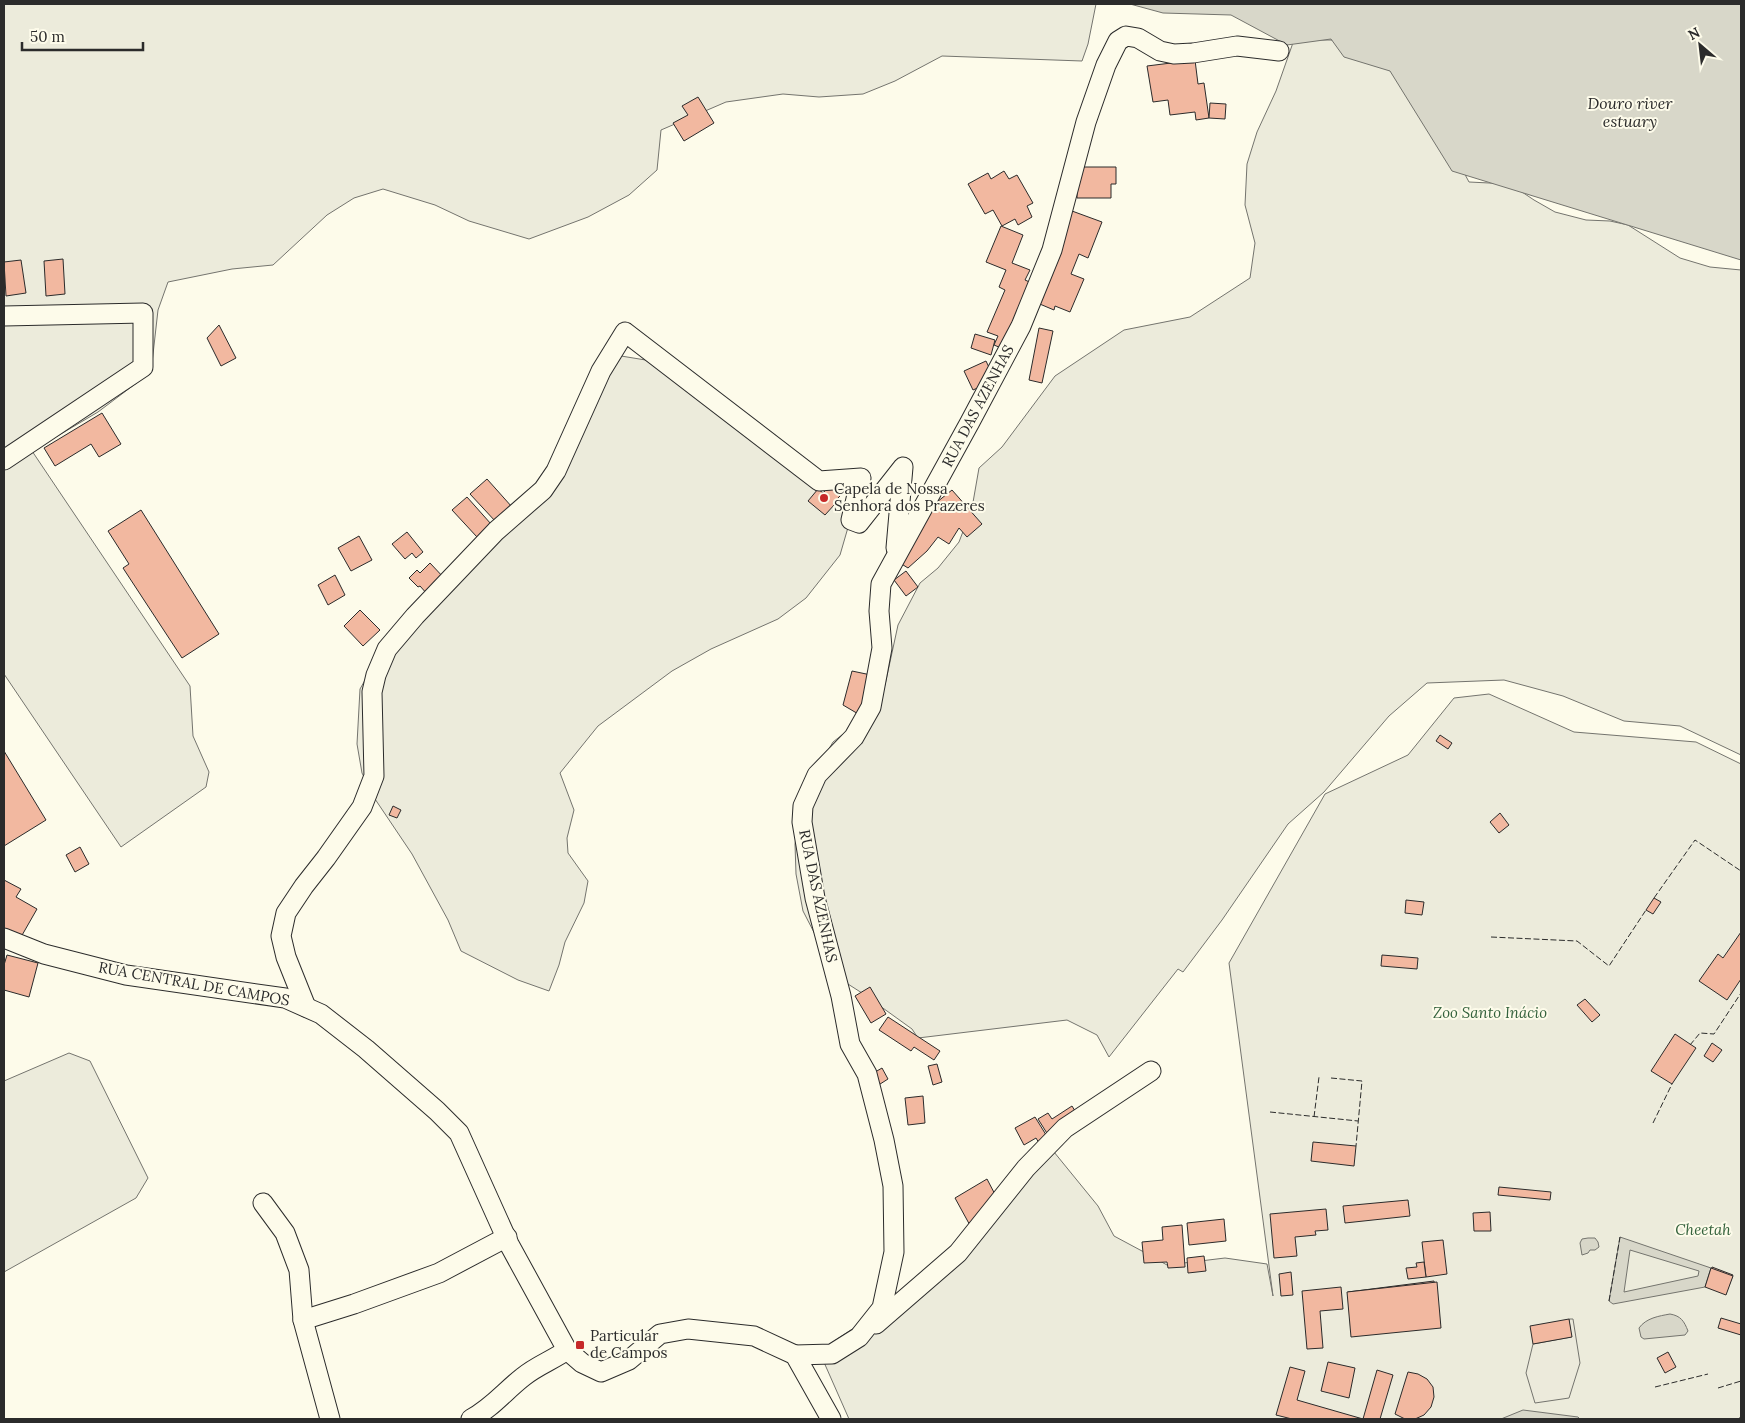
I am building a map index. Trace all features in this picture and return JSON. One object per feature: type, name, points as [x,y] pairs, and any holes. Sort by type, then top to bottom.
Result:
[{"type":"street","name":"RUA DAS AZENHAS","points":[[795,1355],[832,1354],[859,1337],[882,1308],[894,1252],[893,1186],[884,1140],[867,1074],[850,1044],[841,996],[815,898],[802,822],[803,806],[818,775],[854,737],[871,707],[882,648],[879,611],[881,584],[1021,326],[1052,250],[1086,122],[1106,65],[1118,41],[1126,36],[1138,38],[1160,51],[1174,54],[1237,46],[1279,52]]},
{"type":"street","points":[[4,316],[143,313],[143,367],[4,460]]},
{"type":"street","points":[[306,1007],[286,957],[281,936],[286,913],[362,807],[374,776],[372,692],[376,675],[387,649],[415,616],[496,531],[543,490],[556,472],[601,371],[625,332],[819,481],[861,478],[851,520],[859,523],[903,467],[896,555]]},
{"type":"street","name":"RUA CENTRAL DE CAMPOS","points":[[4,938],[44,954],[126,975],[285,998],[321,1014],[366,1049],[438,1111],[458,1133],[507,1237],[567,1350]]},
{"type":"street","points":[[859,1337],[958,1253],[1026,1168],[1065,1128],[1151,1071]]},
{"type":"street","points":[[263,1203],[285,1233],[299,1270],[303,1320],[330,1419]]},
{"type":"street","points":[[303,1320],[439,1274],[507,1237]]},
{"type":"street","points":[[471,1419],[483,1413],[524,1376],[567,1350],[582,1363],[601,1372],[629,1360],[660,1334],[688,1329],[754,1336],[795,1355],[831,1419]]},
{"type":"green space","points":[[4,4],[1096,4],[1088,44],[1082,61],[942,56],[895,81],[863,94],[819,97],[783,94],[726,102],[661,130],[657,170],[629,195],[588,217],[529,239],[469,221],[435,205],[383,189],[354,198],[327,215],[273,265],[232,269],[168,282],[158,310],[151,372],[98,412],[32,451],[190,686],[193,736],[209,772],[206,787],[121,847],[4,674]]},
{"type":"green space","points":[[1295,37],[1311,40],[1331,40],[1363,48],[1389,69],[1461,167],[1469,182],[1510,184],[1555,212],[1586,220],[1610,221],[1628,225],[1680,258],[1710,267],[1741,270],[1741,755],[1680,726],[1624,721],[1563,696],[1504,680],[1427,683],[1389,716],[1324,792],[1288,824],[1222,920],[1183,972],[1178,969],[1109,1057],[1097,1035],[1067,1020],[918,1038],[912,1029],[837,977],[803,911],[796,874],[795,844],[800,808],[815,772],[833,742],[866,716],[885,685],[898,625],[920,583],[938,568],[959,542],[972,508],[979,468],[1002,447],[1055,376],[1124,330],[1190,317],[1250,278],[1255,243],[1245,205],[1247,164],[1257,132],[1276,91]]},
{"type":"green space","points":[[615,355],[676,365],[804,471],[839,506],[849,524],[840,555],[806,598],[778,619],[711,649],[672,671],[598,726],[560,773],[574,810],[567,838],[568,853],[588,881],[584,903],[565,942],[549,991],[518,980],[461,951],[448,920],[412,854],[375,799],[362,773],[357,744],[360,689],[373,666],[562,471]]},
{"type":"green space","name":"Zoo Santo Inácio","points":[[1489,694],[1574,732],[1696,742],[1741,764],[1741,1419],[849,1419],[819,1351],[959,1259],[1000,1210],[1054,1152],[1098,1206],[1114,1236],[1167,1265],[1225,1258],[1267,1264],[1273,1296],[1229,963],[1325,794],[1408,755],[1454,698]]},
{"type":"green space","points":[[69,1053],[90,1061],[148,1178],[136,1198],[4,1272],[4,1081]]},
{"type":"shaded area","points":[[1569,1319],[1573,1319],[1580,1363],[1569,1398],[1535,1403],[1526,1373],[1533,1344],[1571,1337]]},
{"type":"water","name":"Douro river estuary","points":[[1130,4],[1741,4],[1741,260],[1452,171],[1390,71],[1344,57],[1331,39],[1287,45],[1231,15],[1163,13]]},
{"type":"water","points":[[1620,1237],[1711,1268],[1705,1287],[1613,1304],[1609,1301]],"holes":[[[1630,1250],[1699,1271],[1698,1276],[1624,1292]]]},
{"type":"water","points":[[1595,1238],[1599,1247],[1582,1255],[1580,1243],[1582,1239]]},
{"type":"water","points":[[1670,1314],[1677,1316],[1683,1322],[1688,1331],[1685,1335],[1644,1339],[1641,1337],[1639,1328],[1645,1322]]},
{"type":"water","points":[[1523,1410],[1578,1417],[1580,1419],[1501,1419]]},
{"type":"building","points":[[1195,60],[1198,84],[1204,83],[1209,118],[1196,120],[1195,112],[1170,115],[1168,100],[1153,102],[1147,66]]},
{"type":"building","points":[[698,97],[714,123],[684,141],[673,123],[688,115],[682,106]]},
{"type":"building","points":[[1210,103],[1226,104],[1225,119],[1209,118]]},
{"type":"building","points":[[1077,167],[1116,167],[1116,184],[1111,184],[1111,198],[1077,198]]},
{"type":"building","points":[[1004,171],[1009,179],[1017,175],[1033,203],[1027,206],[1032,217],[1018,225],[1015,219],[1002,226],[993,210],[985,214],[968,184],[988,173],[991,179]]},
{"type":"building","points":[[1072,211],[1102,222],[1088,258],[1079,254],[1071,274],[1084,279],[1070,312],[1055,306],[1054,310],[1035,302]]},
{"type":"building","points":[[1001,226],[1023,235],[1012,263],[1030,270],[1025,280],[1034,284],[1006,350],[994,345],[998,336],[987,332],[1005,290],[999,287],[1006,270],[986,262]]},
{"type":"building","points":[[63,259],[65,294],[46,296],[44,261]]},
{"type":"building","points":[[21,260],[26,293],[6,296],[4,262]]},
{"type":"building","points":[[219,325],[236,358],[221,366],[207,338]]},
{"type":"building","points":[[1039,328],[1053,331],[1042,383],[1029,380]]},
{"type":"building","points":[[975,334],[995,340],[991,355],[971,348]]},
{"type":"building","points":[[986,361],[995,380],[973,390],[964,371]]},
{"type":"building","points":[[102,413],[121,444],[99,457],[91,444],[55,466],[44,448]]},
{"type":"building","points":[[487,479],[512,507],[496,522],[470,494]]},
{"type":"building","name":"Capela de Nossa Senhora dos Prazeres","points":[[830,485],[841,495],[825,515],[808,501],[818,489],[823,493]]},
{"type":"building","points":[[952,490],[982,524],[967,537],[959,528],[949,544],[938,537],[927,551],[908,568],[900,563],[937,502]]},
{"type":"building","points":[[467,497],[491,524],[477,537],[452,510]]},
{"type":"building","points":[[141,510],[219,634],[182,658],[123,568],[129,564],[108,531]]},
{"type":"building","points":[[407,532],[423,552],[416,558],[412,553],[405,559],[392,544]]},
{"type":"building","points":[[359,536],[372,560],[351,571],[338,548]]},
{"type":"building","points":[[430,563],[445,579],[428,595],[409,578],[417,570],[420,573]]},
{"type":"building","points":[[906,571],[918,587],[906,596],[894,580]]},
{"type":"building","points":[[335,575],[345,595],[328,605],[318,585]]},
{"type":"building","points":[[360,610],[380,630],[363,646],[344,626]]},
{"type":"building","points":[[852,671],[871,675],[860,715],[843,705]]},
{"type":"building","points":[[1440,735],[1452,743],[1448,749],[1436,741]]},
{"type":"building","points":[[4,751],[46,820],[4,846]]},
{"type":"building","points":[[393,806],[401,810],[397,818],[389,815]]},
{"type":"building","points":[[1500,813],[1509,825],[1499,833],[1490,822]]},
{"type":"building","points":[[80,847],[89,864],[75,872],[66,855]]},
{"type":"building","points":[[4,880],[21,889],[16,897],[37,909],[21,937],[4,928]]},
{"type":"building","points":[[1654,898],[1661,902],[1653,914],[1646,910]]},
{"type":"building","points":[[1406,900],[1424,902],[1422,915],[1405,913]]},
{"type":"building","points":[[1741,932],[1741,979],[1727,1000],[1699,981],[1718,954],[1723,958]]},
{"type":"building","points":[[7,955],[38,963],[29,997],[4,990],[4,965]]},
{"type":"building","points":[[1382,955],[1418,958],[1417,969],[1381,966]]},
{"type":"building","points":[[870,987],[886,1014],[871,1023],[855,996]]},
{"type":"building","points":[[1585,999],[1600,1015],[1592,1022],[1577,1005]]},
{"type":"building","points":[[888,1017],[940,1051],[934,1060],[914,1047],[911,1051],[879,1030]]},
{"type":"building","points":[[1675,1034],[1696,1048],[1672,1084],[1651,1071]]},
{"type":"building","points":[[1712,1043],[1722,1050],[1713,1062],[1704,1056]]},
{"type":"building","points":[[937,1064],[942,1082],[933,1085],[928,1066]]},
{"type":"building","points":[[882,1068],[888,1079],[877,1086],[870,1075]]},
{"type":"building","points":[[923,1096],[925,1123],[908,1125],[905,1098]]},
{"type":"building","points":[[1072,1106],[1080,1119],[1050,1138],[1038,1119],[1048,1113],[1052,1119]]},
{"type":"building","points":[[1035,1117],[1048,1138],[1039,1143],[1036,1138],[1024,1145],[1015,1128]]},
{"type":"building","points":[[1313,1142],[1356,1146],[1354,1166],[1311,1161]]},
{"type":"building","points":[[987,1179],[999,1202],[972,1229],[955,1198]]},
{"type":"building","points":[[1499,1187],[1551,1192],[1550,1200],[1498,1195]]},
{"type":"building","points":[[1408,1200],[1410,1216],[1345,1223],[1343,1206]]},
{"type":"building","points":[[1326,1209],[1328,1230],[1315,1231],[1316,1235],[1295,1237],[1297,1256],[1274,1258],[1270,1214]]},
{"type":"building","points":[[1490,1212],[1491,1231],[1474,1231],[1473,1213]]},
{"type":"building","points":[[1224,1219],[1226,1241],[1189,1245],[1187,1223]]},
{"type":"building","points":[[1182,1225],[1185,1267],[1168,1268],[1167,1262],[1144,1263],[1142,1242],[1163,1240],[1162,1227]]},
{"type":"building","points":[[1443,1240],[1447,1274],[1426,1277],[1422,1242]]},
{"type":"building","points":[[1204,1256],[1206,1271],[1188,1273],[1187,1258]]},
{"type":"building","points":[[1424,1262],[1426,1277],[1408,1279],[1406,1268],[1417,1267],[1416,1263]]},
{"type":"building","points":[[1712,1267],[1733,1275],[1726,1293],[1706,1286]]},
{"type":"building","points":[[1711,1268],[1733,1276],[1726,1295],[1705,1287]]},
{"type":"building","points":[[1291,1272],[1293,1295],[1281,1296],[1279,1274]]},
{"type":"building","points":[[1434,1281],[1440,1324],[1354,1336],[1348,1292]]},
{"type":"building","points":[[1437,1282],[1441,1328],[1351,1337],[1347,1292]]},
{"type":"building","points":[[1341,1287],[1343,1309],[1320,1311],[1323,1348],[1307,1349],[1302,1291]]},
{"type":"building","points":[[1721,1318],[1741,1324],[1741,1335],[1718,1328]]},
{"type":"building","points":[[1569,1319],[1572,1337],[1533,1344],[1530,1326]]},
{"type":"building","points":[[1668,1352],[1676,1367],[1665,1373],[1657,1358]]},
{"type":"building","points":[[1328,1362],[1355,1368],[1349,1398],[1321,1391]]},
{"type":"building","points":[[1290,1367],[1305,1371],[1297,1400],[1363,1419],[1292,1419],[1276,1415]]},
{"type":"building","points":[[1377,1370],[1393,1375],[1380,1419],[1363,1419]]},
{"type":"building","points":[[1408,1372],[1418,1374],[1427,1379],[1433,1387],[1434,1397],[1431,1407],[1424,1415],[1415,1419],[1405,1419],[1395,1414]]},
{"type":"fence","points":[[1654,898],[1695,840],[1741,871]]},
{"type":"fence","points":[[1491,937],[1577,941],[1609,966],[1646,910]]},
{"type":"fence","points":[[1690,1045],[1700,1033],[1714,1034],[1741,993]]},
{"type":"fence","points":[[1314,1117],[1319,1077]]},
{"type":"fence","points":[[1331,1078],[1362,1081],[1356,1146]]},
{"type":"fence","points":[[1653,1123],[1672,1084]]},
{"type":"fence","points":[[1270,1112],[1358,1121]]},
{"type":"fence","points":[[1609,1301],[1620,1237]]},
{"type":"fence","points":[[1655,1387],[1708,1374]]},
{"type":"fence","points":[[1718,1388],[1741,1381]]},
{"type":"place","name":"Capela de Nossa Senhora dos Prazeres","points":[[824,498]]},
{"type":"place","name":"Particular de Campos","points":[[580,1345]]},
{"type":"park label","name":"Cheetah","points":[[1703,1230]]}]
